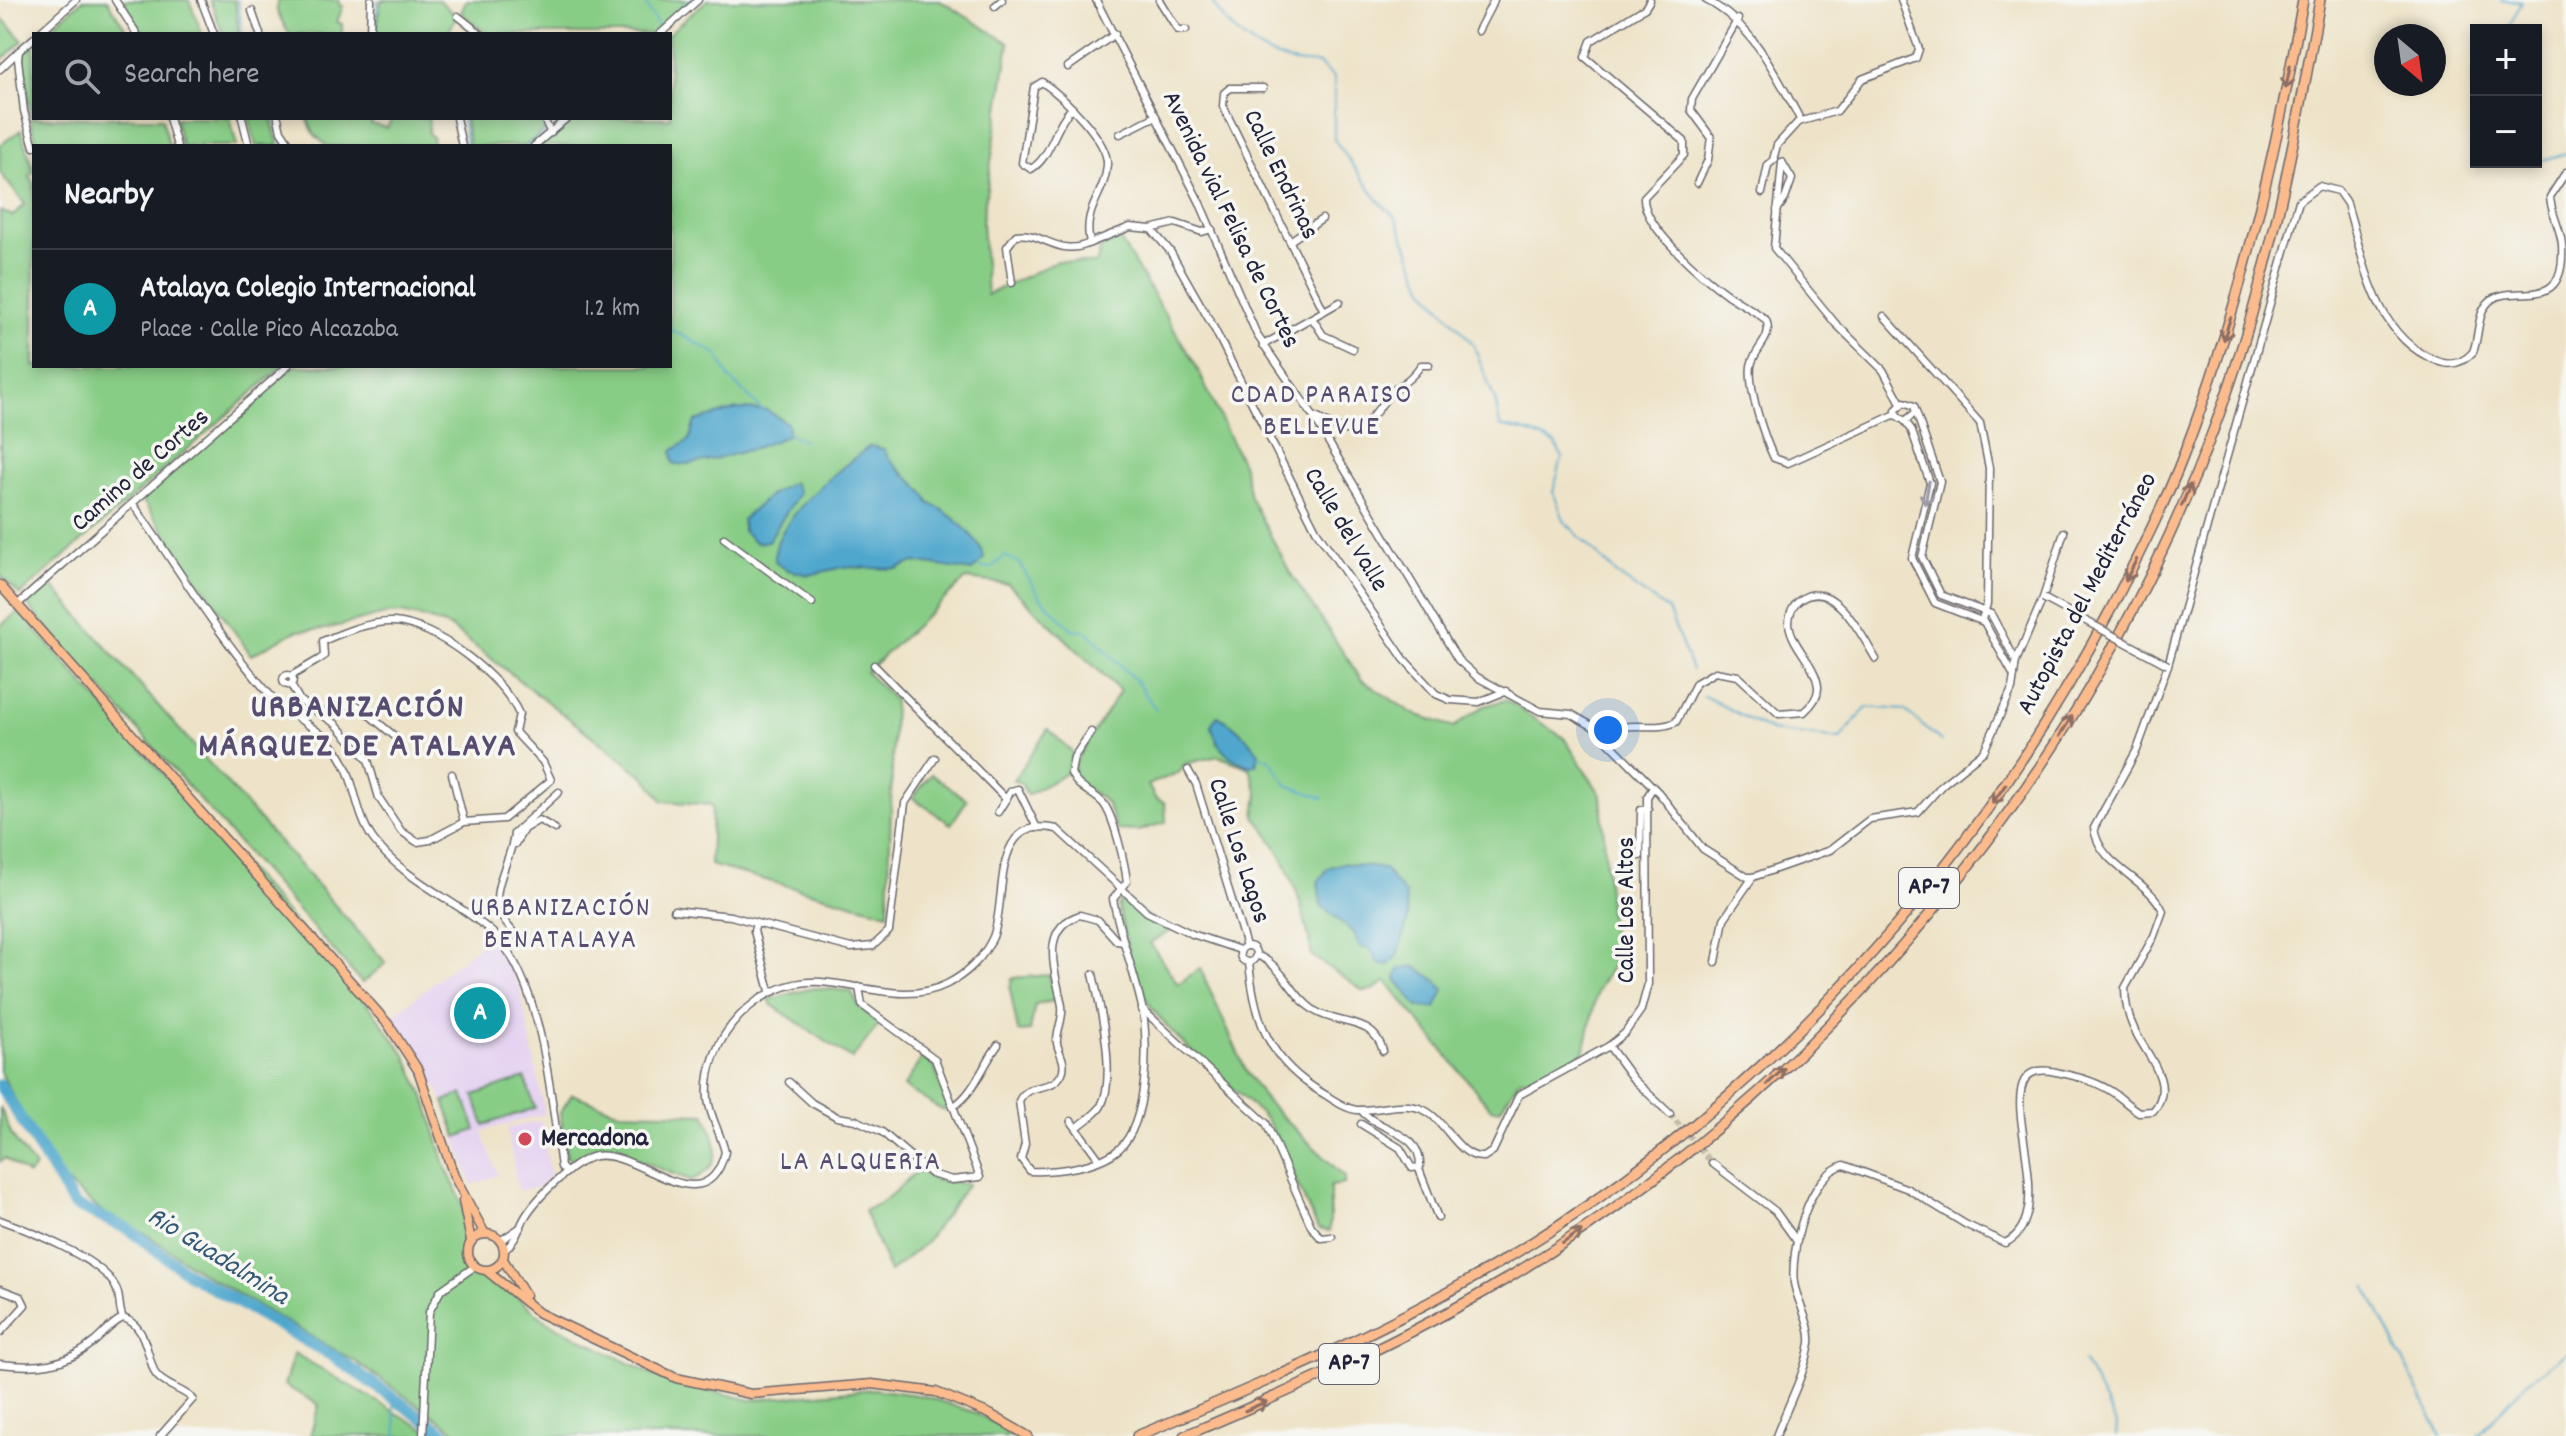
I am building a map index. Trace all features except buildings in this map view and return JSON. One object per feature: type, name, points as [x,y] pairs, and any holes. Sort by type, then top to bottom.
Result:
[{"type":"highway","name":"Autopista del Mediterráneo","points":[[1137,1436],[1339,1349],[1462,1284],[1575,1214],[1662,1149],[1754,1072],[1821,1009],[1927,890],[2025,757],[2065,691],[2138,557],[2183,459],[2249,257],[2303,0]]},
{"type":"highway","name":"Autopista del Mediterráneo","points":[[1184,1436],[1407,1336],[1507,1279],[1612,1210],[1696,1146],[1765,1086],[1826,1029],[1927,918],[2035,775],[2077,708],[2164,546],[2230,381],[2269,248],[2299,119],[2320,0]]},
{"type":"main road","points":[[0,585],[394,1031],[418,1070],[459,1188],[471,1241],[468,1258],[474,1267],[487,1271],[556,1322],[676,1378],[751,1394],[872,1384],[936,1392],[990,1414],[1028,1436]]},
{"type":"main road","points":[[459,1188],[485,1234],[500,1241],[503,1255],[523,1294],[556,1322]]},
{"type":"main road","points":[[471,1241],[485,1234]]},
{"type":"main road","points":[[487,1271],[503,1255]]},
{"type":"street","points":[[40,32],[76,0]]},
{"type":"street","points":[[115,0],[136,32]]},
{"type":"street","points":[[201,0],[213,32]]},
{"type":"street","points":[[370,32],[371,0]]},
{"type":"street","points":[[662,32],[698,0]]},
{"type":"street","points":[[995,6],[1002,0]]},
{"type":"street","name":"Avenida vial Felisa de Cortes","points":[[1096,0],[1212,229],[1263,345],[1313,416],[1450,650],[1477,677],[1540,711],[1563,712],[1583,719],[1652,789],[1703,849],[1747,877],[1753,877]]},
{"type":"street","points":[[1159,0],[1178,30],[1186,30]]},
{"type":"street","points":[[1478,31],[1494,0]]},
{"type":"street","points":[[1650,0],[1645,8],[1591,41],[1585,48],[1585,57],[1684,141],[1684,155],[1644,197],[1644,204],[1660,233],[1727,295],[1766,320],[1768,335],[1751,369],[1761,425],[1774,458],[1788,463],[1896,414],[1901,403]]},
{"type":"street","points":[[1706,0],[1738,19],[1781,84],[1801,121]]},
{"type":"street","points":[[1762,193],[1768,165],[1773,160],[1777,145],[1801,121],[1837,111],[1862,79],[1916,58],[1919,49],[1901,0]]},
{"type":"street","points":[[252,11],[259,32]]},
{"type":"street","points":[[458,16],[478,32]]},
{"type":"street","points":[[1697,183],[1711,148],[1708,130],[1691,110],[1692,99],[1738,19]]},
{"type":"street","points":[[1068,67],[1115,34]]},
{"type":"street","points":[[0,69],[32,40]]},
{"type":"street","points":[[19,51],[24,111],[33,144]]},
{"type":"street","points":[[1072,108],[1056,128],[1042,161],[1031,169],[1024,167],[1036,83],[1044,83],[1072,108],[1097,140],[1107,162],[1087,219],[1090,243]]},
{"type":"street","name":"Calle Endrinas","points":[[1263,88],[1230,88],[1224,93],[1222,102],[1324,311]]},
{"type":"street","points":[[1120,134],[1156,116]]},
{"type":"street","points":[[170,120],[176,144]]},
{"type":"street","points":[[242,120],[248,144]]},
{"type":"street","points":[[279,120],[290,144]]},
{"type":"street","points":[[456,120],[462,144]]},
{"type":"street","points":[[544,120],[551,133]]},
{"type":"street","points":[[537,144],[565,120]]},
{"type":"street","points":[[1773,160],[1782,162],[1773,243],[1778,256],[1835,323],[1883,370],[1901,403]]},
{"type":"street","points":[[1776,1436],[1809,1345],[1793,1270],[1796,1240],[1824,1176],[1844,1165],[1908,1189],[2001,1243],[2012,1239],[2029,1213],[2029,1162],[2018,1100],[2022,1080],[2033,1071],[2092,1081],[2139,1112],[2149,1113],[2157,1107],[2162,1087],[2160,1076],[2134,1028],[2125,988],[2154,936],[2163,911],[2151,893],[2103,849],[2094,828],[2133,758],[2168,665],[2299,201],[2319,186],[2338,191],[2347,204],[2384,315],[2419,352],[2451,364],[2459,363],[2473,352],[2480,318],[2490,301],[2509,294],[2540,293],[2556,279],[2562,244],[2550,197],[2566,172]]},
{"type":"street","points":[[1290,241],[1322,219]]},
{"type":"street","points":[[1012,283],[1007,247],[1016,235],[1026,234],[1063,248],[1090,243],[1125,228],[1151,229],[1175,223],[1202,232],[1212,229]]},
{"type":"street","name":"Calle del Valle","points":[[1151,229],[1170,251],[1215,330],[1316,530],[1404,659],[1436,694],[1450,700],[1479,702],[1506,691]]},
{"type":"street","points":[[1263,345],[1340,302]]},
{"type":"street","points":[[1884,316],[1980,423],[1989,468],[1986,610],[1982,619]]},
{"type":"street","points":[[1312,318],[1323,335],[1353,349]]},
{"type":"street","points":[[1313,416],[1343,430],[1358,427],[1377,413],[1394,391],[1407,384],[1421,365],[1429,365]]},
{"type":"street","name":"Camino de Cortes","points":[[18,604],[286,368]]},
{"type":"street","points":[[1901,403],[1911,403],[1940,482],[1922,557],[1941,595],[1986,610],[2016,661]]},
{"type":"street","points":[[1905,421],[1915,413]]},
{"type":"street","points":[[1896,414],[1905,421],[1930,483],[1913,561],[1935,603],[1982,619],[2014,676]]},
{"type":"street","points":[[133,504],[271,697],[317,730],[336,749],[348,771],[364,822],[383,850],[491,932],[507,950],[519,969],[534,1010],[561,1167],[566,1172]]},
{"type":"street","points":[[1716,962],[1724,919],[1753,877],[1830,850],[1870,819],[1893,818],[1922,809],[1942,785],[1984,751],[2012,689],[2016,661],[2043,598],[2064,532]]},
{"type":"street","points":[[724,538],[812,603]]},
{"type":"street","points":[[1603,736],[1622,727],[1662,727],[1676,722],[1696,683],[1715,672],[1738,676],[1779,714],[1804,712],[1814,701],[1818,685],[1792,634],[1789,620],[1793,607],[1807,595],[1816,593],[1834,600],[1876,659]]},
{"type":"street","points":[[2043,598],[2168,665]]},
{"type":"street","points":[[392,622],[447,643],[497,681],[511,696],[519,714],[515,732],[543,762],[551,780],[512,816],[496,821],[464,822],[430,840],[417,842],[408,837],[379,798],[368,760],[336,724],[300,701],[288,684],[284,677],[324,656],[323,641],[377,623],[392,622]]},
{"type":"street","points":[[874,665],[1006,799]]},
{"type":"street","points":[[271,697],[288,684]]},
{"type":"street","points":[[320,714],[340,706],[357,705],[398,739]]},
{"type":"street","points":[[1091,732],[1074,757],[1071,773],[1077,785],[1104,804],[1127,878],[1113,899],[1142,1009],[1146,1055],[1139,1108],[1121,1147],[1099,1159],[1073,1168],[1026,1169],[1021,1159],[1025,1144],[1018,1106],[1026,1091],[1048,1086],[1062,1074],[1057,1042],[1063,1009],[1052,958],[1064,923],[1080,915],[1090,916],[1098,920],[1117,941],[1123,942]]},
{"type":"street","points":[[674,910],[731,916],[851,948],[862,949],[882,940],[893,921],[905,803],[935,758]]},
{"type":"street","name":"Calle Los Lagos","points":[[1188,770],[1196,784],[1243,948]]},
{"type":"street","points":[[452,774],[464,822]]},
{"type":"street","name":"Calle Los Altos","points":[[1609,1046],[1633,1025],[1646,998],[1647,797],[1652,789]]},
{"type":"street","points":[[998,812],[1013,790],[1020,790],[1037,828]]},
{"type":"street","points":[[515,844],[516,828],[559,792]]},
{"type":"street","name":"Calle Los Altos","points":[[1640,856],[1641,810],[1648,809]]},
{"type":"street","points":[[507,950],[519,940],[499,912],[501,877],[515,844],[534,822],[539,820],[555,829]]},
{"type":"street","points":[[500,1241],[521,1227],[566,1172],[593,1156],[605,1156],[681,1185],[697,1185],[716,1173],[725,1152],[709,1104],[712,1070],[738,1015],[770,991],[819,982],[924,992],[950,983],[976,964],[994,935],[1008,849],[1025,832],[1037,828],[1057,829],[1067,836],[1121,890],[1161,921],[1243,948],[1253,948],[1256,955],[1279,970],[1316,1011],[1368,1029],[1383,1051]]},
{"type":"street","points":[[756,923],[754,931],[770,991]]},
{"type":"street","points":[[1243,948],[1240,957],[1249,963],[1256,955]]},
{"type":"street","name":"Calle Los Lagos","points":[[1249,963],[1254,1006],[1274,1050],[1308,1084],[1353,1109],[1407,1106],[1424,1110],[1469,1155],[1484,1157],[1495,1147],[1519,1095],[1609,1046]]},
{"type":"street","points":[[1078,1127],[1096,1112],[1105,1094],[1104,1029],[1093,974]]},
{"type":"street","points":[[789,1082],[812,1103],[837,1117],[856,1120],[882,1132],[931,1174],[952,1180],[980,1177],[935,1059],[862,1005],[859,987]]},
{"type":"street","points":[[1142,1009],[1266,1123],[1311,1226],[1321,1238],[1332,1237]]},
{"type":"street","points":[[954,1106],[967,1098],[980,1069],[998,1045]]},
{"type":"street","points":[[1609,1046],[1633,1079],[1670,1114]]},
{"type":"street","points":[[1361,1110],[1408,1140],[1422,1164],[1419,1169]]},
{"type":"street","points":[[1071,1121],[1099,1159]]},
{"type":"street","points":[[1361,1124],[1400,1148],[1412,1168],[1419,1169]]},
{"type":"street","points":[[1712,1163],[1775,1211],[1796,1240]]},
{"type":"street","points":[[1419,1169],[1438,1218]]},
{"type":"street","points":[[0,1220],[61,1245],[102,1272],[117,1290],[123,1318]]},
{"type":"street","points":[[503,1255],[520,1234],[521,1227]]},
{"type":"street","points":[[423,1434],[429,1312],[433,1300],[474,1267]]},
{"type":"street","points":[[0,1289],[21,1297],[25,1305],[0,1333]]},
{"type":"street","points":[[0,1364],[29,1369],[64,1359],[92,1344],[123,1318]]},
{"type":"street","points":[[123,1318],[132,1321],[140,1332],[157,1376],[193,1399],[160,1436]]},
{"type":"shaded area","points":[[487,939],[504,959],[520,988],[545,1114],[482,1131],[498,1175],[472,1185],[437,1085],[429,1088],[412,1052],[389,1019]]},
{"type":"shaded area","name":"Mercadona","points":[[541,1121],[550,1175],[539,1187],[518,1190],[507,1128]]},
{"type":"green space","points":[[82,0],[107,0],[128,32],[46,32]]},
{"type":"green space","points":[[123,0],[189,0],[201,32],[142,32]]},
{"type":"green space","points":[[210,0],[235,0],[239,32],[222,32]]},
{"type":"green space","points":[[277,0],[340,0],[339,5],[343,6],[337,22],[342,24],[342,32],[288,32],[277,12]]},
{"type":"green space","points":[[381,0],[439,0],[457,17],[448,32],[376,32]]},
{"type":"green space","points":[[466,0],[694,0],[657,32],[485,32],[461,13]]},
{"type":"green space","points":[[707,0],[939,0],[1009,43],[982,222],[987,295],[1057,261],[1096,264],[1101,247],[1119,238],[1195,364],[1244,468],[1250,497],[1291,574],[1362,680],[1412,713],[1454,727],[1484,706],[1506,700],[1564,738],[1601,795],[1613,964],[1597,991],[1584,1053],[1534,1079],[1520,1079],[1500,1109],[1491,1109],[1386,981],[1373,990],[1363,991],[1312,956],[1293,882],[1277,848],[1255,816],[1258,794],[1250,768],[1218,756],[1184,764],[1180,772],[1148,785],[1155,798],[1165,803],[1166,822],[1139,831],[1117,830],[1106,802],[1082,785],[1074,775],[1075,762],[1120,691],[1008,584],[966,579],[866,672],[894,700],[888,913],[710,865],[712,805],[663,801],[646,778],[450,627],[401,613],[385,614],[326,629],[296,631],[251,655],[142,500],[291,368],[672,368],[672,144],[541,144],[571,120],[672,120],[670,32]]},
{"type":"green space","points":[[0,16],[23,41],[0,61]]},
{"type":"green space","points":[[32,45],[32,120],[162,120],[168,144],[37,144],[32,125],[22,53]]},
{"type":"green space","points":[[175,120],[230,120],[236,144],[181,144]]},
{"type":"green space","points":[[250,120],[272,120],[278,144],[256,144]]},
{"type":"green space","points":[[308,120],[372,120],[371,124],[387,128],[391,120],[429,120],[428,134],[432,136],[433,144],[325,144],[314,134]]},
{"type":"green space","points":[[465,120],[542,120],[547,129],[528,144],[469,144]]},
{"type":"green space","points":[[21,130],[32,166],[29,176],[32,180],[32,368],[281,368],[20,595],[0,575],[0,211],[13,216],[25,204],[0,173],[0,145]]},
{"type":"green space","points":[[48,581],[386,963],[362,983],[25,602]]},
{"type":"green space","points":[[19,611],[373,1011],[406,1056],[428,1106],[445,1165],[462,1203],[466,1226],[463,1264],[476,1274],[497,1280],[546,1321],[656,1377],[750,1400],[873,1389],[924,1396],[976,1413],[1018,1436],[462,1436],[356,1362],[205,1275],[149,1236],[105,1214],[63,1180],[30,1128],[0,1071],[0,626]]},
{"type":"green space","points":[[1048,729],[1073,753],[1066,773],[1027,795],[1021,783],[1013,780]]},
{"type":"green space","points":[[931,774],[967,800],[951,824],[913,798]]},
{"type":"green space","points":[[1123,900],[1170,931],[1150,943],[1178,984],[1200,968],[1246,1071],[1267,1102],[1345,1177],[1344,1184],[1330,1186],[1330,1231],[1318,1229],[1271,1127],[1262,1115],[1178,1038],[1150,1005],[1130,960],[1118,906]]},
{"type":"green space","points":[[1049,975],[1055,1001],[1035,1004],[1030,1031],[1018,1032],[1010,989],[1012,978]]},
{"type":"green space","points":[[814,988],[851,991],[859,1007],[880,1023],[852,1059],[772,1005],[769,999]]},
{"type":"green space","points":[[923,1056],[933,1064],[951,1111],[942,1110],[904,1087]]},
{"type":"green space","points":[[525,1078],[535,1108],[484,1125],[474,1095]]},
{"type":"green space","points":[[463,1094],[476,1130],[457,1137],[444,1101]]},
{"type":"green space","points":[[572,1094],[620,1112],[705,1114],[716,1152],[710,1168],[692,1180],[618,1153],[588,1154],[571,1160],[567,1157],[560,1113]]},
{"type":"green space","points":[[0,1107],[12,1136],[35,1168],[28,1175],[5,1158],[0,1162]]},
{"type":"green space","points":[[918,1170],[935,1180],[968,1184],[925,1243],[890,1272],[864,1211],[884,1201]]},
{"type":"green space","points":[[294,1353],[436,1436],[310,1436],[319,1405],[284,1385]]},
{"type":"water","points":[[737,409],[767,410],[788,424],[788,434],[731,455],[695,463],[673,463],[672,451],[689,440],[695,421]]},
{"type":"water","points":[[870,446],[884,449],[894,464],[921,489],[929,503],[954,518],[971,535],[984,559],[972,571],[914,562],[897,569],[843,567],[809,575],[788,570],[776,563],[776,548],[782,532],[794,515],[825,482]]},
{"type":"water","points":[[793,482],[799,493],[768,541],[756,543],[743,531],[742,520],[770,495]]},
{"type":"water","points":[[1217,716],[1235,727],[1255,748],[1259,753],[1256,764],[1242,763],[1224,752],[1211,725]]},
{"type":"water","points":[[1342,863],[1384,869],[1405,894],[1408,918],[1399,953],[1389,965],[1378,964],[1370,949],[1359,947],[1355,934],[1321,905],[1318,882],[1328,868]]},
{"type":"water","points":[[1414,966],[1436,980],[1444,990],[1436,1008],[1418,1007],[1396,979],[1399,969]]},
{"type":"waterway","points":[[238,0],[242,32]]},
{"type":"waterway","points":[[375,32],[378,0]]},
{"type":"waterway","points":[[643,0],[659,27]]},
{"type":"waterway","points":[[655,32],[691,0]]},
{"type":"waterway","points":[[1211,0],[1231,26],[1256,47],[1286,60],[1318,63],[1334,78],[1334,139],[1378,200],[1396,218],[1424,288],[1473,344],[1496,403],[1500,426],[1531,433],[1556,444],[1562,458],[1553,492],[1565,522],[1619,576],[1668,610],[1692,670]]},
{"type":"waterway","points":[[2501,0],[2522,2],[2510,24]]},
{"type":"waterway","points":[[275,120],[283,144]]},
{"type":"waterway","points":[[463,120],[466,144]]},
{"type":"waterway","points":[[552,127],[559,120]]},
{"type":"waterway","points":[[530,144],[546,131]]},
{"type":"waterway","points":[[2542,160],[2566,153]]},
{"type":"waterway","points":[[672,330],[717,354],[729,378],[762,410]]},
{"type":"waterway","points":[[787,433],[804,441]]},
{"type":"waterway","points":[[978,564],[982,568],[991,568],[1005,556],[1019,563],[1040,597],[1072,629],[1088,632],[1137,682],[1156,710]]},
{"type":"waterway","points":[[1704,696],[1771,731],[1840,739],[1867,707],[1904,710],[1941,741]]},
{"type":"waterway","points":[[1259,756],[1270,760],[1287,785],[1323,798]]},
{"type":"waterway","name":"Rio Guadalmina","points":[[0,1085],[74,1205],[128,1229],[190,1275],[336,1358],[448,1436]]},
{"type":"waterway","points":[[2366,1286],[2441,1436]]},
{"type":"waterway","points":[[2478,1436],[2526,1383],[2566,1353]]},
{"type":"waterway","points":[[2084,1362],[2117,1424],[2116,1436]]},
{"type":"waterway","points":[[393,1397],[397,1436]]},
{"type":"tunnel","points":[[1670,1114],[1712,1163]]},
{"type":"place","name":"Atalaya Colegio Internacional","points":[[480,1013]]},
{"type":"place","name":"Mercadona","points":[[525,1139]]},
{"type":"district","name":"CDAD PARAISO BELLEVUE","points":[[1322,413]]},
{"type":"district","name":"URBANIZACIÓN MÁRQUEZ DE ATALAYA","points":[[358,728]]},
{"type":"district","name":"URBANIZACIÓN BENATALAYA","points":[[561,926]]},
{"type":"district","name":"LA ALQUERIA","points":[[861,1164]]}]
